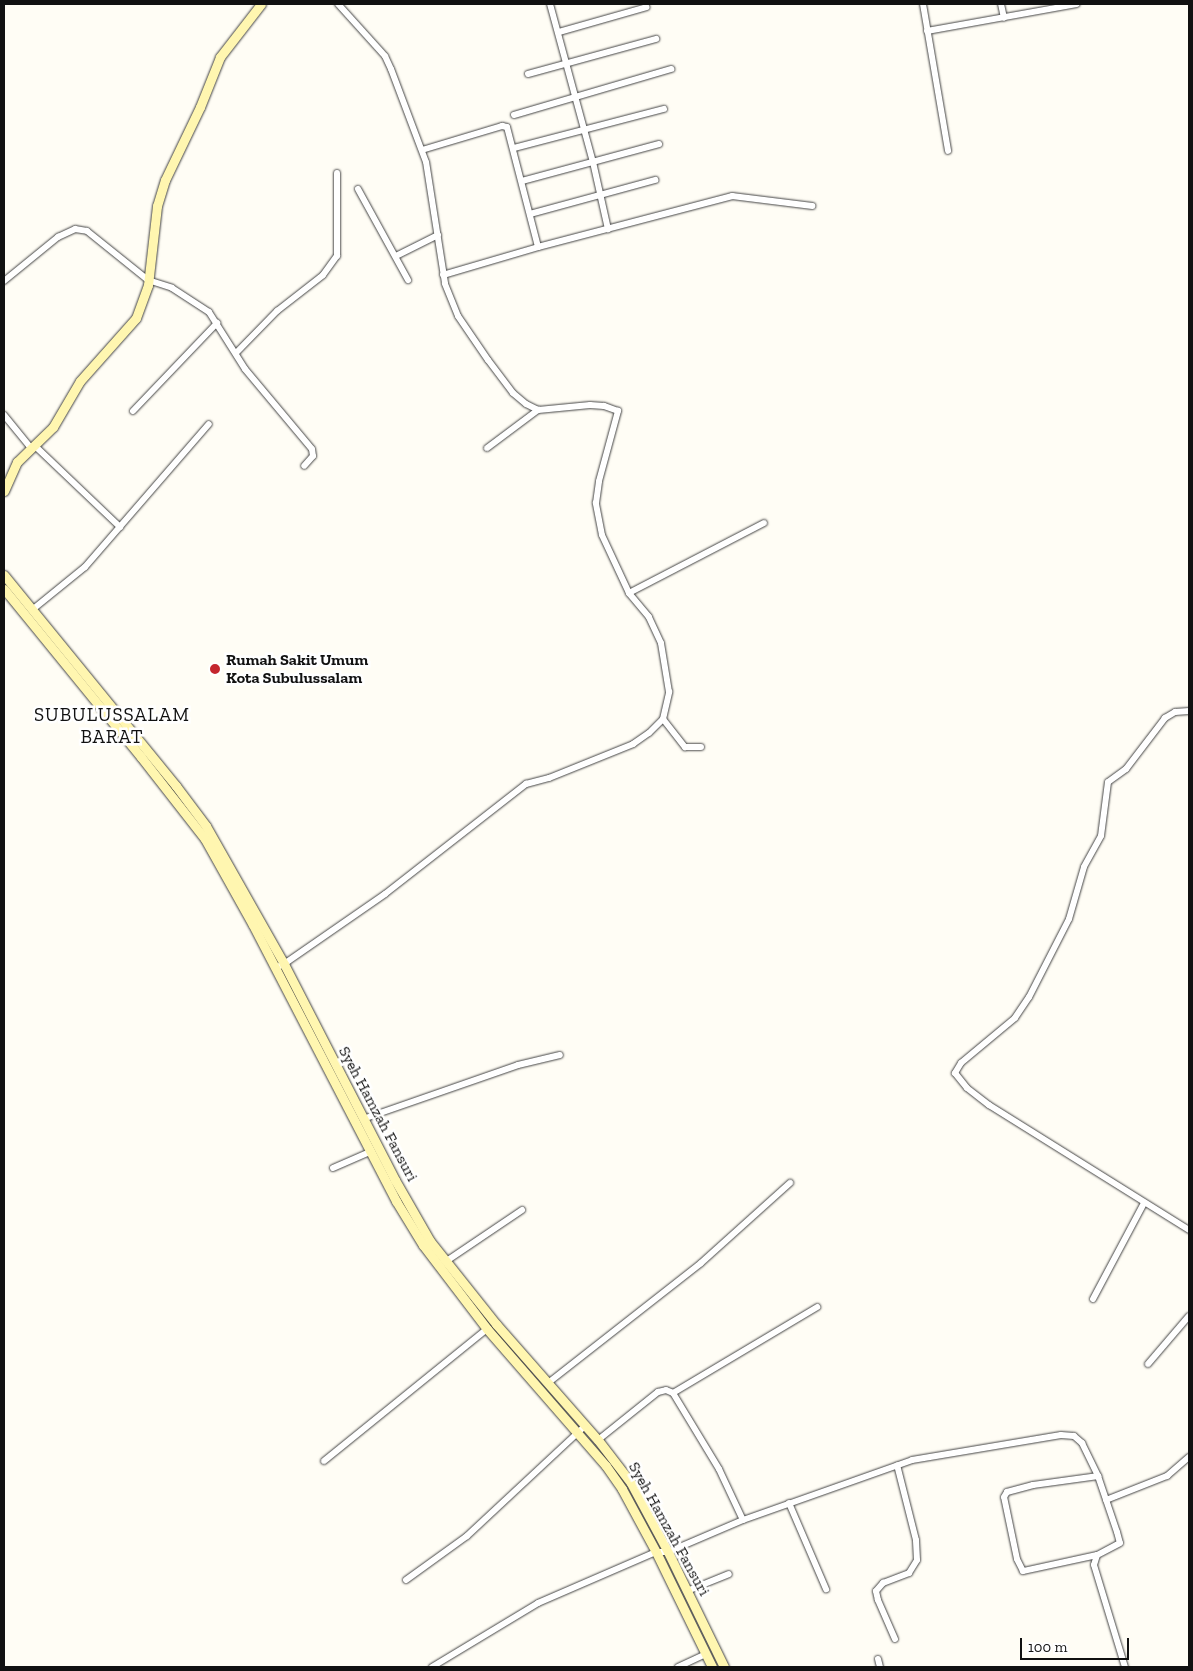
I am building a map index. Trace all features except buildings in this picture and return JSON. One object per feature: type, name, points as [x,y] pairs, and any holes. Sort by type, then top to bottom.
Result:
[{"type":"main road","points":[[4,491],[13,469],[58,421],[85,374],[136,318],[148,280],[158,206],[165,180],[200,107],[220,57],[261,4]]},
{"type":"main road","name":"Syeh Hamzah Fansuri","points":[[4,576],[223,853],[370,1152],[423,1245],[450,1283],[487,1329],[606,1466],[622,1489],[656,1552],[712,1667]]},
{"type":"main road","name":"Syeh Hamzah Fansuri","points":[[4,589],[190,812]]},
{"type":"main road","name":"Syeh Hamzah Fansuri","points":[[280,966],[395,1180],[430,1241],[459,1279],[598,1440],[631,1483],[688,1591],[724,1667]]},
{"type":"main road","points":[[450,1283],[459,1279]]},
{"type":"street","points":[[338,4],[385,56],[422,150],[429,172],[443,275],[458,316],[513,393],[526,404],[538,410]]},
{"type":"street","points":[[550,4],[593,162],[608,229]]},
{"type":"street","points":[[923,4],[948,151]]},
{"type":"street","points":[[1001,4],[1004,18]]},
{"type":"street","points":[[927,31],[1077,4]]},
{"type":"street","points":[[559,32],[647,7]]},
{"type":"street","points":[[528,74],[656,40]]},
{"type":"street","points":[[514,114],[671,70]]},
{"type":"street","points":[[514,148],[664,109]]},
{"type":"street","points":[[422,150],[502,126],[508,128],[538,247]]},
{"type":"street","points":[[522,181],[659,144]]},
{"type":"street","points":[[236,353],[277,311],[323,275],[337,256],[337,173]]},
{"type":"street","points":[[530,214],[655,180]]},
{"type":"street","points":[[358,189],[408,280]]},
{"type":"street","points":[[443,275],[538,247],[732,196],[812,206]]},
{"type":"street","points":[[4,281],[41,248],[58,237],[75,229],[87,231],[148,280],[166,285],[198,302],[217,322],[267,397],[312,449],[313,456],[304,466]]},
{"type":"street","points":[[396,256],[438,235]]},
{"type":"street","points":[[133,411],[217,322]]},
{"type":"street","points":[[280,966],[385,894],[526,784],[549,778],[632,744],[650,733],[664,719],[669,692],[661,643],[649,617],[629,593],[602,535],[596,503],[599,481],[618,411],[604,406],[590,405],[538,410],[486,448]]},
{"type":"street","points":[[4,414],[33,446],[120,527]]},
{"type":"street","points":[[32,610],[85,567],[209,424]]},
{"type":"street","points":[[629,593],[764,523]]},
{"type":"street","points":[[1189,711],[1175,712],[1165,718],[1126,769],[1108,782],[1101,836],[1084,867],[1069,919],[1029,997],[1015,1018],[961,1062],[955,1070],[958,1079],[988,1105],[1189,1230]]},
{"type":"street","points":[[664,719],[685,746],[701,747]]},
{"type":"street","points":[[363,1119],[518,1065],[560,1055]]},
{"type":"street","points":[[334,1168],[370,1152]]},
{"type":"street","points":[[548,1383],[701,1263],[790,1183]]},
{"type":"street","points":[[1093,1299],[1144,1203]]},
{"type":"street","points":[[445,1262],[522,1210]]},
{"type":"street","points":[[673,1393],[817,1307]]},
{"type":"street","points":[[1148,1364],[1189,1316]]},
{"type":"street","points":[[324,1461],[487,1329]]},
{"type":"street","points":[[598,1440],[658,1392],[662,1390],[673,1393],[719,1469],[743,1520]]},
{"type":"street","points":[[406,1580],[467,1536],[576,1432],[585,1426]]},
{"type":"street","points":[[432,1667],[538,1603],[656,1552],[668,1552],[743,1520],[912,1460],[1011,1442],[1069,1435],[1074,1436],[1082,1443],[1098,1476],[1120,1543],[1097,1555],[1023,1572],[1017,1559],[1004,1498],[1007,1492],[1032,1486],[1098,1476]]},
{"type":"street","points":[[1106,1500],[1167,1476],[1189,1457]]},
{"type":"street","points":[[895,1639],[876,1591],[883,1583],[909,1573],[917,1560],[916,1540],[897,1465]]},
{"type":"street","points":[[789,1503],[826,1589]]},
{"type":"street","points":[[1097,1555],[1094,1566],[1124,1667]]},
{"type":"street","points":[[688,1591],[729,1574]]},
{"type":"street","points":[[678,1667],[706,1654]]},
{"type":"street","points":[[878,1659],[880,1667]]},
{"type":"place","name":"Rumah Sakit Umum Kota Subulussalam","points":[[215,669]]},
{"type":"district","name":"SUBULUSSALAM BARAT","points":[[112,726]]}]
